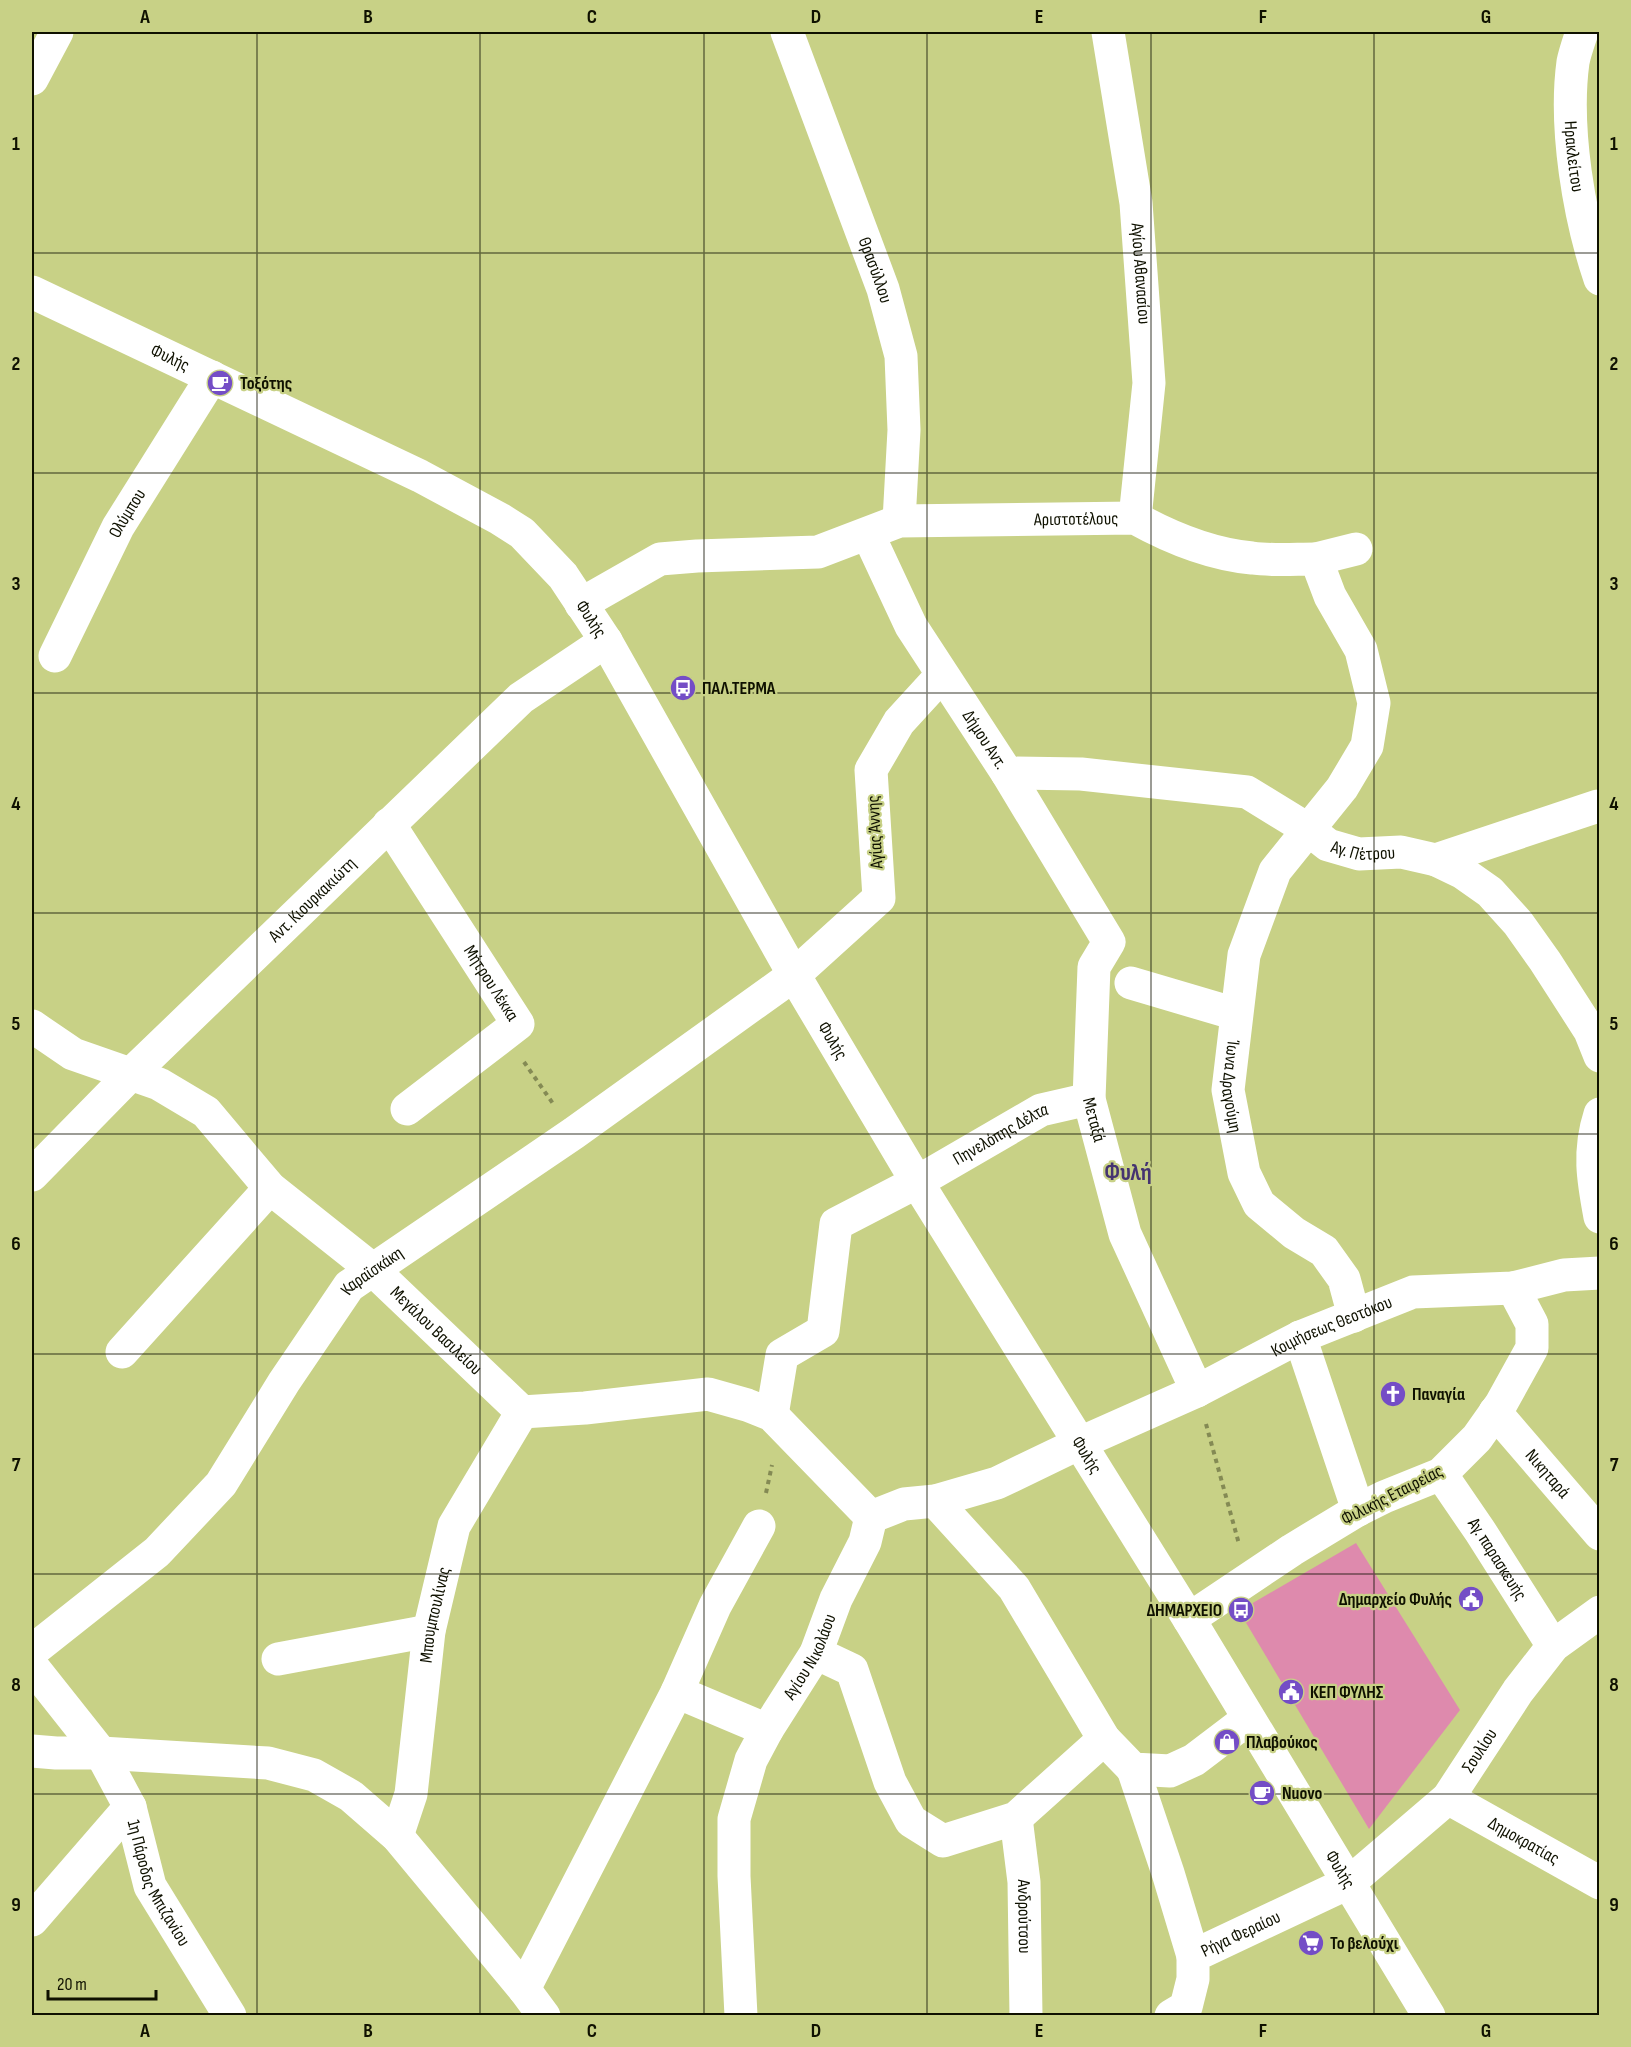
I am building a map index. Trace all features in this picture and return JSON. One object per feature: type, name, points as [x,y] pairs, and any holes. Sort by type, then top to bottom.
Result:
[{"type":"street","points":[[32,79],[57,32]]},
{"type":"street","name":"Θρασύλλου","points":[[787,32],[883,289],[901,356],[904,430],[899,521]]},
{"type":"street","name":"Αγίου Αθανασίου","points":[[1108,32],[1136,203],[1149,383],[1135,519]]},
{"type":"street","name":"Ηρακλείτου","points":[[1582,32],[1573,61],[1570,137],[1589,248],[1599,279]]},
{"type":"street","name":"Φυλής","points":[[32,292],[420,476],[522,533],[563,576],[606,641],[794,975],[917,1182],[1189,1619],[1429,2016]]},
{"type":"street","name":"Ολύμπου","points":[[55,656],[118,527],[212,377]]},
{"type":"street","name":"Αριστοτέλους","points":[[581,604],[660,559],[818,552],[899,521],[1135,519],[1169,537],[1211,550],[1252,558],[1316,559],[1356,549]]},
{"type":"street","name":"Δήμου Αντ.","points":[[868,534],[911,626],[1007,773],[1109,942]]},
{"type":"street","points":[[1309,830],[1342,788],[1367,746],[1374,703],[1361,650],[1330,596],[1316,559]]},
{"type":"street","name":"Αντ. Κιουρκακιώτη","points":[[32,1175],[131,1074],[521,698],[606,641]]},
{"type":"street","name":"Αγίας Άννης","points":[[794,975],[879,898],[871,770],[899,722],[942,675]]},
{"type":"street","name":"Αγ. Πέτρου","points":[[1007,773],[1081,774],[1247,792],[1309,830],[1328,845],[1359,854],[1401,852],[1436,860],[1463,873],[1491,892],[1518,923],[1590,1031],[1599,1056]]},
{"type":"street","points":[[1436,860],[1598,806]]},
{"type":"street","name":"Μήτρου Λέκκα","points":[[389,824],[518,1024],[407,1109]]},
{"type":"street","name":"Ίωνα Δραγούμη","points":[[1309,830],[1275,872],[1244,955],[1228,1090],[1245,1173],[1259,1204],[1294,1233],[1324,1251],[1344,1279],[1354,1316]]},
{"type":"street","name":"Μεταξά","points":[[1109,942],[1094,967],[1089,1099],[1125,1234],[1197,1391]]},
{"type":"street","name":"Καραϊσκάκη","points":[[32,1651],[157,1551],[221,1484],[284,1382],[350,1286],[574,1133],[794,975]]},
{"type":"street","points":[[1131,983],[1236,1014]]},
{"type":"street","name":"Μεγάλου Βασιλείου","points":[[32,1026],[74,1054],[159,1084],[206,1112],[270,1188],[372,1269],[522,1412]]},
{"type":"street","name":"Πηνελόπης Δέλτα","points":[[772,1415],[782,1355],[823,1330],[836,1224],[917,1182],[1041,1110],[1089,1099]]},
{"type":"street","points":[[1599,1114],[1593,1133],[1592,1175],[1599,1217]]},
{"type":"street","points":[[122,1352],[270,1188]]},
{"type":"street","name":"Κοιμήσεως Θεοτόκου","points":[[1080,1443],[1197,1391],[1300,1337],[1413,1292],[1514,1288],[1564,1275],[1599,1273]]},
{"type":"street","name":"Φιλικής Εταιρείας","points":[[1189,1619],[1292,1550],[1358,1510],[1441,1474],[1477,1438],[1495,1412],[1532,1348],[1532,1324],[1514,1288]]},
{"type":"street","points":[[1300,1337],[1358,1510]]},
{"type":"street","points":[[522,1412],[585,1408],[708,1394],[747,1405],[772,1415],[871,1517],[904,1504],[935,1501],[997,1483],[1080,1443]]},
{"type":"street","name":"Μπουμπουλίνας","points":[[397,1836],[411,1794],[429,1631],[454,1526],[522,1412]]},
{"type":"street","name":"Νικηταρά","points":[[1495,1412],[1599,1534]]},
{"type":"street","name":"Αγ. παρασκευής","points":[[1441,1474],[1553,1646]]},
{"type":"street","points":[[935,1501],[1014,1588],[1104,1739],[1133,1769],[1168,1872],[1193,1956]]},
{"type":"street","name":"Αγίου Νικολάου","points":[[741,2016],[734,1876],[734,1820],[751,1760],[767,1730],[816,1653],[836,1599],[865,1542],[871,1517]]},
{"type":"street","points":[[524,1989],[677,1692],[715,1606],[759,1526]]},
{"type":"street","name":"Σουλίου","points":[[1350,1882],[1448,1798],[1518,1690],[1553,1646],[1599,1612]]},
{"type":"street","points":[[278,1659],[429,1631]]},
{"type":"street","points":[[816,1653],[852,1670],[890,1782],[911,1821],[943,1841],[1016,1818],[1104,1739]]},
{"type":"street","name":"1η Πάροδος Μπιζανίου","points":[[32,1666],[101,1753],[130,1807],[150,1886],[230,2016]]},
{"type":"street","points":[[677,1692],[767,1730]]},
{"type":"street","points":[[1133,1769],[1170,1771],[1194,1761],[1248,1719]]},
{"type":"street","points":[[32,1751],[268,1763],[314,1774],[351,1796],[397,1836],[544,2016]]},
{"type":"street","name":"Δημοκρατίας","points":[[1448,1798],[1599,1883]]},
{"type":"street","points":[[32,1920],[130,1807]]},
{"type":"street","name":"Ανδρούτσου","points":[[1016,1818],[1024,1882],[1026,2016]]},
{"type":"street","name":"Ρήγα Φεραίου","points":[[1183,2013],[1193,1979],[1193,1956],[1350,1882]]},
{"type":"path","points":[[505,1035],[574,1133]]},
{"type":"path","points":[[1197,1391],[1249,1580]]},
{"type":"path","points":[[759,1526],[772,1463]]},
{"type":"shaded area","points":[[1356,1543],[1460,1710],[1369,1829],[1239,1611]]},
{"type":"place","name":"Τοξότης","points":[[220,383]]},
{"type":"place","name":"ΠΑΛ.ΤΕΡΜΑ","points":[[683,688]]},
{"type":"place","name":"Παναγία","points":[[1393,1394]]},
{"type":"place","name":"Δημαρχείο Φυλής","points":[[1471,1599]]},
{"type":"place","name":"ΔΗΜΑΡΧΕΙΟ","points":[[1241,1610]]},
{"type":"place","name":"ΚΕΠ ΦΥΛΗΣ","points":[[1291,1692]]},
{"type":"place","name":"Πλαβούκος","points":[[1227,1742]]},
{"type":"place","name":"Nuovo","points":[[1262,1793]]},
{"type":"place","name":"Το βελούχι","points":[[1311,1943]]},
{"type":"district","name":"Φυλή","points":[[1128,1172]]}]
